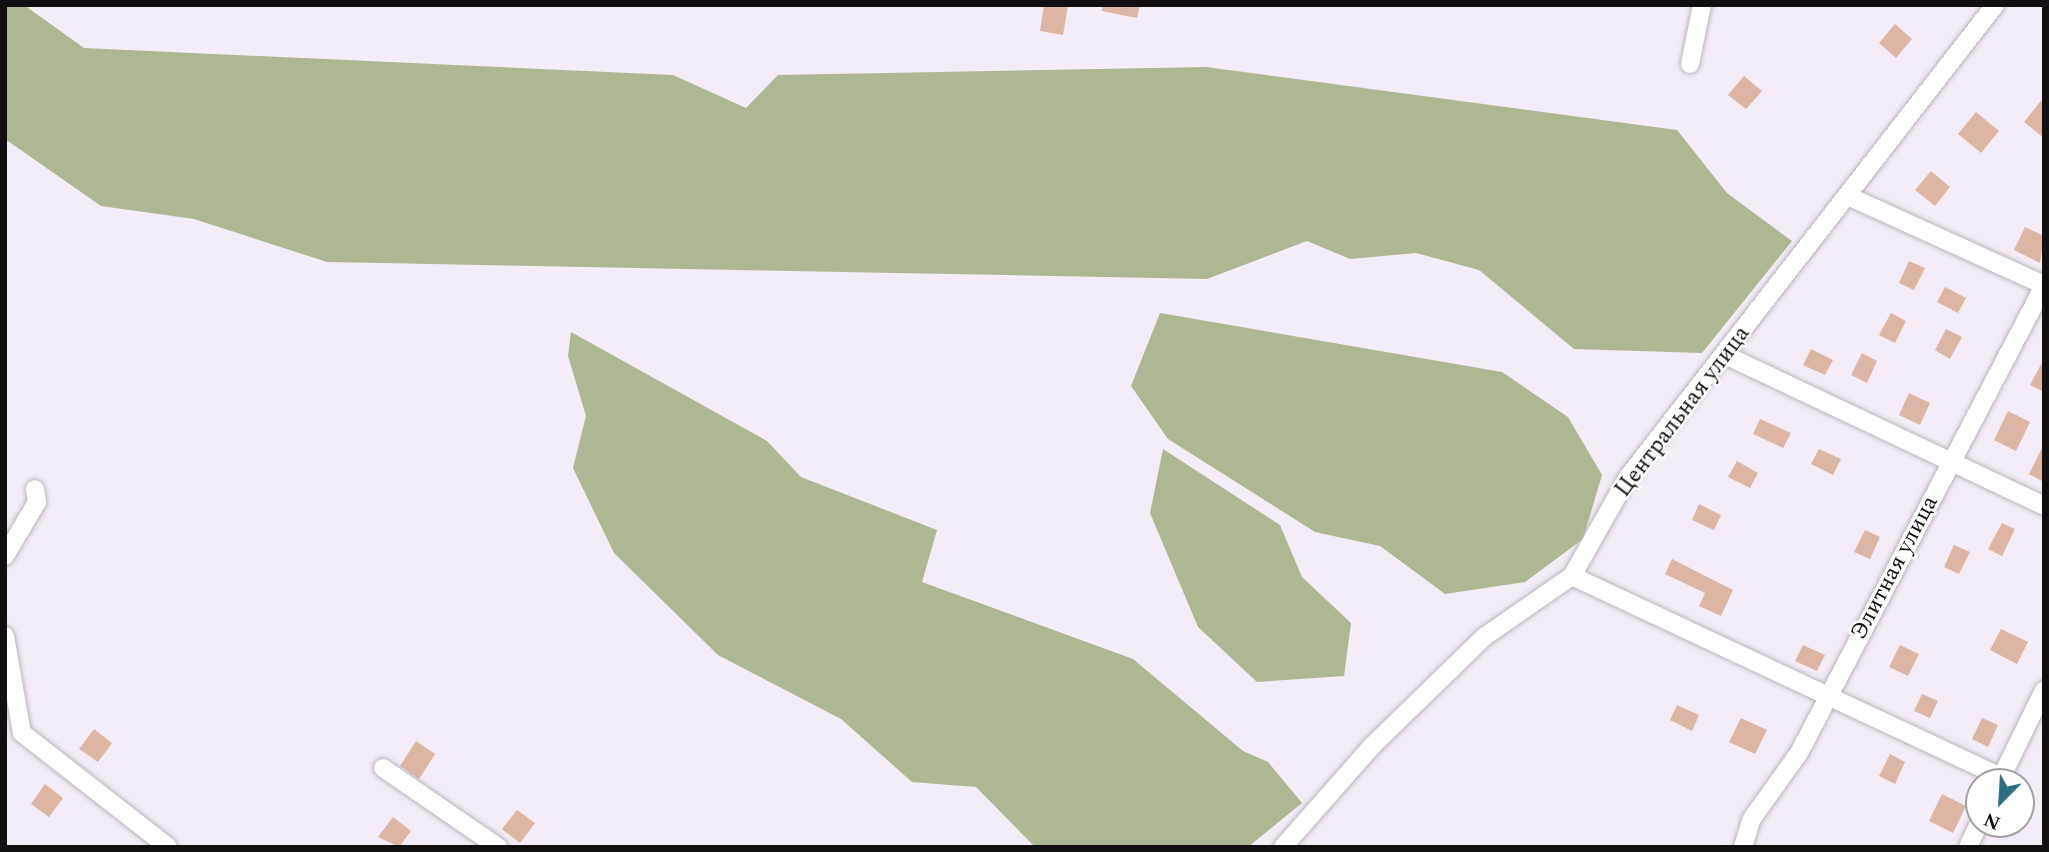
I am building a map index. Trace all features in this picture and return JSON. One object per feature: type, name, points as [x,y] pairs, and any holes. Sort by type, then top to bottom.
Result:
[{"type":"street","points":[[1690,64],[1702,5]]},
{"type":"street","name":"Центральная улица","points":[[1283,847],[1371,746],[1484,637],[1572,576],[1628,477],[1850,197],[1995,5]]},
{"type":"street","points":[[1850,197],[2044,286]]},
{"type":"street","name":"Элитная улица","points":[[1743,847],[1751,820],[1799,753],[2044,286]]},
{"type":"street","points":[[1725,355],[2044,506]]},
{"type":"street","points":[[5,556],[37,502],[35,489]]},
{"type":"street","points":[[1572,576],[1975,768]]},
{"type":"street","points":[[5,636],[22,733],[167,847]]},
{"type":"street","points":[[2006,768],[2044,690]]},
{"type":"street","points":[[383,768],[498,847]]},
{"type":"green space","points":[[5,5],[24,5],[84,48],[673,75],[746,108],[778,75],[1206,67],[1677,130],[1727,193],[1792,241],[1702,353],[1574,349],[1479,270],[1416,253],[1350,259],[1307,241],[1207,279],[327,262],[194,219],[101,206],[5,139]]},
{"type":"green space","points":[[1160,313],[1502,372],[1568,417],[1602,475],[1583,539],[1525,582],[1445,594],[1380,546],[1315,532],[1168,439],[1131,386]]},
{"type":"green space","points":[[571,332],[767,441],[801,477],[937,530],[922,582],[1133,659],[1243,751],[1268,762],[1302,803],[1248,847],[1035,847],[976,787],[912,782],[841,719],[718,655],[614,553],[573,468],[586,416],[568,356]]},
{"type":"green space","points":[[1163,449],[1280,525],[1302,577],[1351,623],[1344,676],[1257,682],[1198,627],[1150,513]]},
{"type":"building","points":[[1044,5],[1068,5],[1063,35],[1040,31]]},
{"type":"building","points":[[1103,5],[1140,5],[1137,18],[1102,11]]},
{"type":"building","points":[[1895,24],[1912,39],[1896,58],[1879,43]]},
{"type":"building","points":[[1744,76],[1762,91],[1746,109],[1728,95]]},
{"type":"building","points":[[2044,97],[2044,138],[2024,122]]},
{"type":"building","points":[[1976,112],[1999,131],[1981,153],[1958,134]]},
{"type":"building","points":[[1931,171],[1950,187],[1935,206],[1915,190]]},
{"type":"building","points":[[2025,227],[2044,236],[2040,263],[2014,250]]},
{"type":"building","points":[[1909,261],[1925,268],[1914,290],[1899,283]]},
{"type":"building","points":[[1945,287],[1966,298],[1958,313],[1937,302]]},
{"type":"building","points":[[1891,313],[1906,321],[1895,343],[1879,335]]},
{"type":"building","points":[[1946,329],[1962,337],[1950,359],[1935,350]]},
{"type":"building","points":[[1811,349],[1833,360],[1825,375],[1803,365]]},
{"type":"building","points":[[1862,353],[1877,361],[1867,383],[1851,375]]},
{"type":"building","points":[[2044,359],[2044,392],[2030,385]]},
{"type":"building","points":[[1909,393],[1930,403],[1920,425],[1899,415]]},
{"type":"building","points":[[2008,411],[2030,422],[2016,451],[1994,440]]},
{"type":"building","points":[[1760,419],[1791,433],[1783,448],[1753,434]]},
{"type":"building","points":[[2044,444],[2044,482],[2029,474]]},
{"type":"building","points":[[1819,449],[1841,459],[1833,475],[1811,464]]},
{"type":"building","points":[[1737,461],[1758,473],[1750,488],[1728,477]]},
{"type":"building","points":[[1699,504],[1721,515],[1714,530],[1692,520]]},
{"type":"building","points":[[2002,523],[2015,529],[2002,556],[1988,549]]},
{"type":"building","points":[[1865,530],[1880,537],[1870,559],[1854,552]]},
{"type":"building","points":[[1954,545],[1970,552],[1959,574],[1944,567]]},
{"type":"building","points":[[1672,559],[1733,590],[1721,616],[1699,606],[1705,593],[1665,574]]},
{"type":"building","points":[[2001,629],[2028,642],[2017,664],[1990,650]]},
{"type":"building","points":[[1803,645],[1825,655],[1817,671],[1795,661]]},
{"type":"building","points":[[1900,645],[1919,654],[1908,676],[1889,667]]},
{"type":"building","points":[[1922,694],[1938,701],[1930,718],[1914,711]]},
{"type":"building","points":[[1677,705],[1699,715],[1692,731],[1670,720]]},
{"type":"building","points":[[1741,718],[1767,730],[1755,754],[1729,742]]},
{"type":"building","points":[[1982,718],[1998,725],[1988,747],[1972,739]]},
{"type":"building","points":[[94,729],[112,743],[98,762],[79,749]]},
{"type":"building","points":[[416,741],[435,754],[419,779],[400,766]]},
{"type":"building","points":[[1890,754],[1905,762],[1895,784],[1879,776]]},
{"type":"building","points":[[45,784],[63,798],[49,817],[31,804]]},
{"type":"building","points":[[1942,794],[1965,806],[1953,833],[1929,821]]},
{"type":"building","points":[[517,810],[535,823],[520,843],[502,829]]},
{"type":"building","points":[[393,817],[411,831],[399,847],[378,837]]}]
